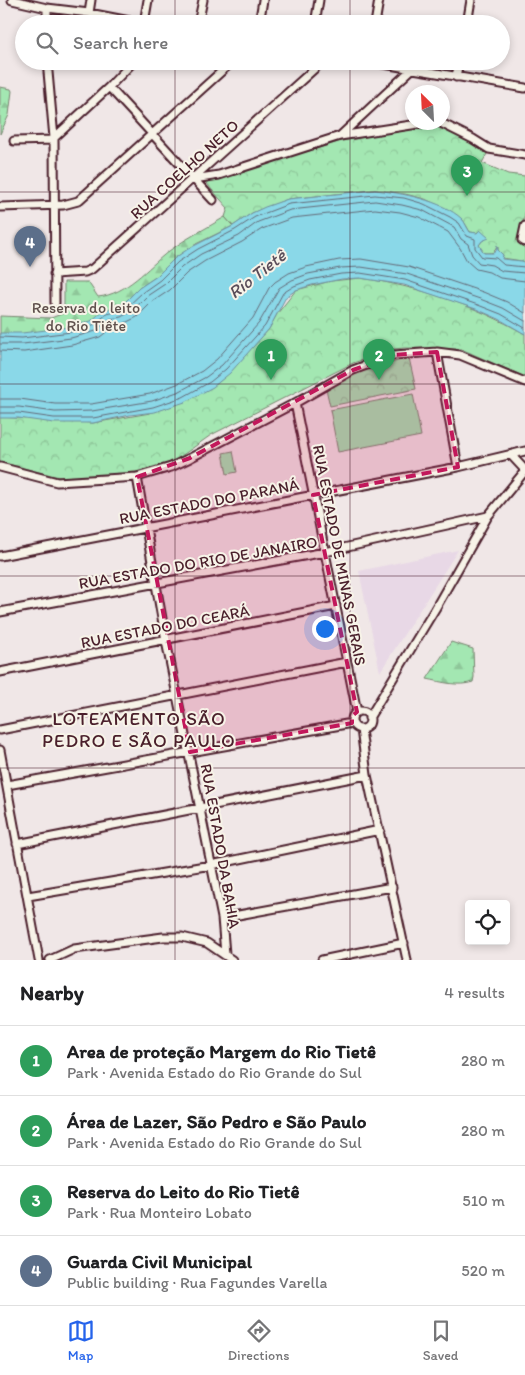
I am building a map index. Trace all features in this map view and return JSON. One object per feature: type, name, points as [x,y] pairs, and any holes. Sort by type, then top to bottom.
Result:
[{"type":"street","points":[[12,0],[32,2],[47,8],[99,15]]},
{"type":"street","points":[[89,13],[91,0]]},
{"type":"street","points":[[146,15],[148,0]]},
{"type":"street","points":[[200,15],[203,0]]},
{"type":"street","points":[[260,15],[263,0]]},
{"type":"street","points":[[316,15],[319,0]]},
{"type":"street","points":[[376,15],[379,0]]},
{"type":"street","points":[[469,15],[472,0]]},
{"type":"street","points":[[47,8],[47,15]]},
{"type":"street","points":[[48,70],[54,139],[55,303]]},
{"type":"street","points":[[14,141],[54,139],[125,70]]},
{"type":"street","points":[[0,207],[54,206],[78,201],[223,70]]},
{"type":"street","name":"RUA COELHO NETO","points":[[54,274],[92,270],[313,70]]},
{"type":"street","points":[[340,136],[412,70],[525,88]]},
{"type":"street","points":[[456,77],[457,70]]},
{"type":"street","points":[[109,87],[213,200]]},
{"type":"street","points":[[194,179],[219,175],[340,136],[405,126]]},
{"type":"street","points":[[450,128],[488,149],[525,155]]},
{"type":"street","points":[[523,241],[525,226]]},
{"type":"street","points":[[437,352],[458,467]]},
{"type":"street","points":[[0,467],[57,482],[137,477],[171,468],[295,403],[353,370],[394,355],[437,352],[460,355],[525,382]]},
{"type":"street","name":"RUA ESTADO DE MINAS GERAIS","points":[[295,403],[357,712]]},
{"type":"street","name":"RUA ESTADO DO PARANÁ","points":[[0,556],[458,467],[525,452]]},
{"type":"street","points":[[361,729],[369,724],[369,718],[435,609],[488,516],[525,471],[511,456]]},
{"type":"street","name":"RUA ESTADO DA BAHIA","points":[[137,477],[166,640],[222,918],[225,954]]},
{"type":"street","name":"RUA ESTADO DO RIO DE JANAIRO","points":[[0,612],[325,552],[488,516]]},
{"type":"street","name":"RUA ESTADO DO CEARÁ","points":[[0,672],[336,606]]},
{"type":"street","points":[[0,730],[347,662]]},
{"type":"street","points":[[352,723],[353,717],[357,712],[363,712],[369,718]]},
{"type":"street","points":[[352,723],[361,729]]},
{"type":"street","points":[[7,785],[352,723]]},
{"type":"street","points":[[361,729],[367,775],[408,960]]},
{"type":"street","points":[[0,750],[40,960]]},
{"type":"street","points":[[18,844],[367,775]]},
{"type":"street","points":[[28,896],[211,865],[380,830]]},
{"type":"street","points":[[222,918],[392,887]]},
{"type":"street","points":[[50,960],[74,948],[163,937],[182,937],[207,942],[232,960]]},
{"type":"street","points":[[322,960],[404,943]]},
{"type":"highlighted area","points":[[437,352],[458,467],[313,495],[357,712],[352,716],[352,723],[190,752],[137,477],[190,458],[353,370],[394,355]]},
{"type":"shaded area","points":[[458,550],[380,672],[359,571]]},
{"type":"green space","points":[[0,87],[11,89],[12,91],[9,115],[0,134]]},
{"type":"green space","points":[[450,129],[488,152],[482,163],[508,174],[525,176],[525,213],[520,240],[525,243],[525,263],[502,258],[503,255],[498,250],[498,246],[493,252],[484,253],[479,245],[482,241],[477,233],[470,232],[463,220],[425,199],[375,190],[288,199],[252,213],[233,226],[225,217],[228,208],[205,182],[342,141],[405,130]]},
{"type":"green space","name":"Reserva do leito do Rio Tiête","points":[[225,217],[233,226],[196,244],[175,258],[157,276],[139,288],[132,296],[117,322],[0,350],[0,316],[51,318],[64,313],[64,282],[88,282],[98,297],[118,291],[189,237]]},
{"type":"green space","points":[[360,278],[403,286],[445,298],[486,314],[525,334],[525,377],[461,349],[394,349],[353,363],[211,435],[170,464],[148,470],[103,477],[59,477],[0,462],[0,417],[93,423],[150,413],[174,405],[219,382],[269,329],[277,314],[296,290],[331,281]]},
{"type":"green space","points":[[409,358],[416,389],[330,406],[326,389],[365,370]]},
{"type":"green space","points":[[413,394],[421,436],[338,452],[330,410]]},
{"type":"green space","points":[[233,451],[237,472],[227,474],[223,453]]},
{"type":"green space","points":[[451,642],[473,649],[473,682],[456,684],[427,679]]},
{"type":"water","name":"Rio Tietê","points":[[375,190],[409,195],[444,207],[462,219],[470,232],[477,233],[480,230],[489,238],[482,241],[479,245],[484,253],[493,253],[496,251],[497,245],[498,250],[503,255],[502,259],[525,263],[525,334],[499,319],[476,309],[404,285],[360,278],[342,279],[296,290],[286,297],[269,329],[230,373],[213,387],[185,402],[155,412],[93,423],[54,423],[18,418],[0,418],[0,333],[22,333],[70,327],[91,321],[104,310],[117,307],[125,302],[139,288],[157,276],[175,258],[188,249],[265,207],[288,199]]},
{"type":"place","name":"Reserva do Leito do Rio Tietê","points":[[467,196]]},
{"type":"place","name":"Guarda Civil Municipal","points":[[30,267]]},
{"type":"place","name":"Area de proteção Margem do Rio Tietê","points":[[271,380]]},
{"type":"place","name":"Área de Lazer, São Pedro e São Paulo","points":[[379,380]]},
{"type":"district","name":"LOTEAMENTO SÃO PEDRO E SÃO PAULO","points":[[139,729]]}]
